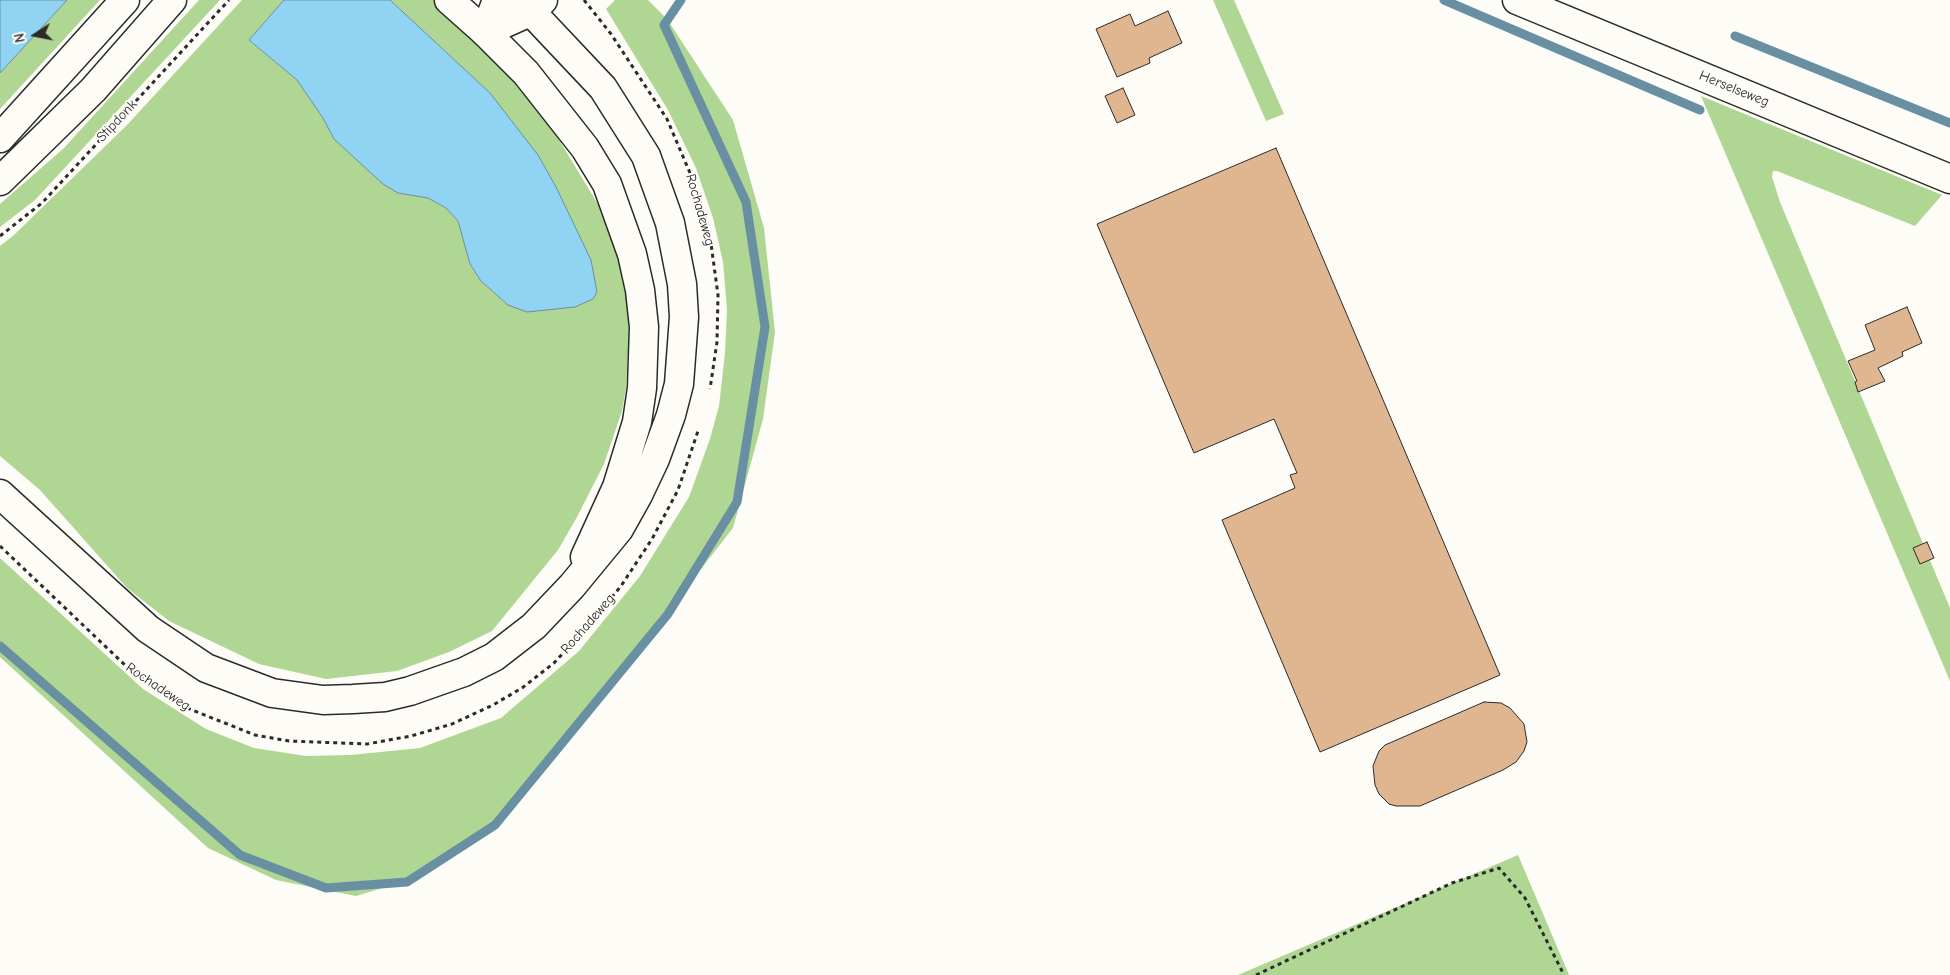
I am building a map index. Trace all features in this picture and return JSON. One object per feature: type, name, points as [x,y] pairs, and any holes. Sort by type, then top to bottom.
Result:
[{"type":"main road","points":[[0,138],[125,0]]},
{"type":"main road","points":[[0,181],[93,90],[172,0]]},
{"type":"main road","points":[[449,0],[486,32],[544,94],[594,162],[607,184],[620,216],[632,254],[640,290],[644,357],[637,422],[617,486],[572,586]]},
{"type":"main road","points":[[486,32],[497,0]]},
{"type":"main road","name":"Herselseweg","points":[[1518,0],[1950,179]]},
{"type":"main road","points":[[0,494],[148,629],[206,668],[272,693],[323,700],[385,697],[464,672],[494,657],[534,626],[572,586],[619,529],[655,460],[671,416],[679,384],[684,317],[682,284],[670,224],[646,156],[603,88],[532,4],[486,32]]},
{"type":"path","name":"Stipdonk","points":[[0,236],[42,202],[229,0]]},
{"type":"path","name":"Rochadeweg","points":[[584,0],[612,34],[667,119],[690,173],[709,229],[718,295],[717,342],[708,393]]},
{"type":"path","name":"Rochadeweg","points":[[0,546],[126,666],[187,708],[255,735],[289,741],[367,744],[402,738],[452,724],[493,705],[522,688],[554,663],[588,627],[621,586],[652,539],[678,490],[701,422]]},
{"type":"path","points":[[1256,975],[1452,883],[1499,868],[1525,898],[1564,975]]},
{"type":"green space","points":[[67,0],[100,0],[0,109],[0,73]]},
{"type":"green space","points":[[199,0],[220,0],[35,200],[0,227],[0,204],[63,149]]},
{"type":"green space","points":[[242,0],[284,0],[249,40],[297,80],[323,118],[334,139],[398,193],[428,198],[446,208],[458,221],[470,264],[481,281],[508,305],[490,93],[390,0],[434,0],[522,86],[544,115],[599,206],[624,268],[629,334],[626,388],[622,411],[604,464],[577,517],[558,550],[492,631],[449,652],[397,671],[326,679],[259,664],[169,621],[127,588],[40,490],[0,456],[0,246],[14,235],[127,125]]},
{"type":"green space","points":[[615,0],[648,0],[667,19],[733,120],[764,228],[775,332],[763,419],[733,528],[553,758],[490,831],[419,877],[356,896],[276,880],[208,848],[0,657],[0,558],[143,689],[206,729],[254,748],[306,756],[351,755],[420,748],[501,718],[579,651],[640,576],[689,497],[710,439],[719,406],[725,353],[727,309],[723,262],[713,218],[696,168],[668,110],[606,9]]},
{"type":"green space","points":[[1213,0],[1234,0],[1284,114],[1266,121]]},
{"type":"green space","points":[[1701,96],[1942,195],[1915,226],[1777,171],[1773,171],[1772,177],[1780,202],[1950,608],[1950,681]]},
{"type":"green space","points":[[1518,855],[1569,975],[1238,975]]},
{"type":"water","points":[[0,0],[67,0],[0,73]]},
{"type":"water","points":[[284,0],[390,0],[490,93],[538,155],[556,187],[591,260],[597,292],[593,299],[575,307],[527,312],[508,305],[481,281],[470,264],[458,221],[446,208],[428,198],[398,193],[383,184],[334,139],[323,118],[297,80],[249,40]]},
{"type":"building","points":[[1168,11],[1182,43],[1149,58],[1150,63],[1117,77],[1096,29],[1130,14],[1135,26]]},
{"type":"building","points":[[1123,88],[1135,115],[1117,123],[1105,96]]},
{"type":"building","points":[[1276,148],[1500,675],[1320,752],[1222,520],[1295,488],[1290,475],[1297,473],[1274,419],[1194,453],[1097,224]]},
{"type":"building","points":[[1907,307],[1922,343],[1902,352],[1903,356],[1878,368],[1885,381],[1858,392],[1855,382],[1857,381],[1848,361],[1875,350],[1865,325]]},
{"type":"building","points":[[1927,542],[1934,558],[1920,564],[1913,548]]},
{"type":"building","points":[[1484,702],[1501,703],[1510,708],[1524,724],[1527,742],[1524,751],[1516,762],[1503,770],[1420,806],[1396,806],[1389,804],[1379,794],[1375,785],[1373,766],[1379,751],[1385,745]]},
{"type":"waterway","points":[[0,646],[240,855],[326,888],[407,882],[495,825],[668,614],[737,502],[765,327],[746,202],[664,25],[681,0]]},
{"type":"waterway","points":[[1444,0],[1700,110]]},
{"type":"waterway","points":[[1735,36],[1950,123]]}]
